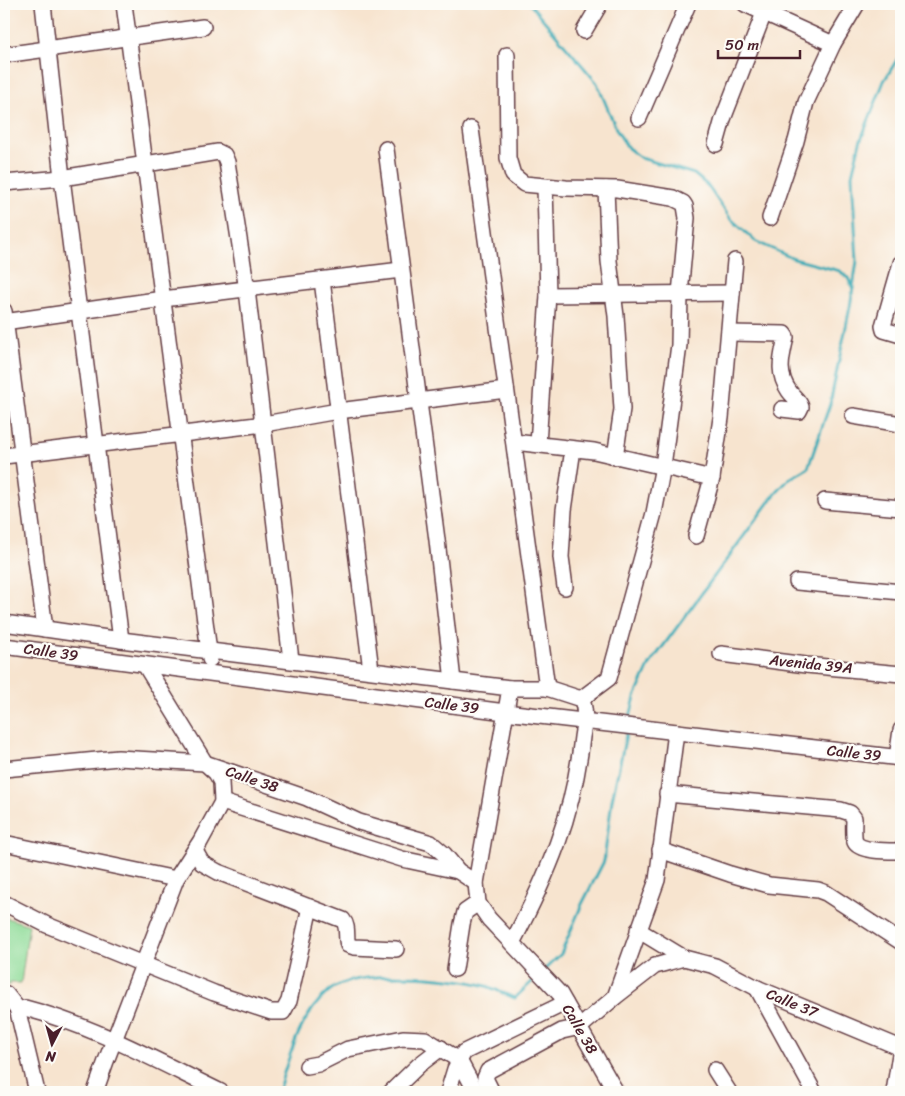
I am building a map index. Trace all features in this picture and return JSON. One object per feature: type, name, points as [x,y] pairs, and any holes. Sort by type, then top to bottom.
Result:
[{"type":"street","points":[[43,4],[62,178],[121,640]]},
{"type":"street","points":[[124,4],[212,674]]},
{"type":"street","points":[[584,31],[600,4]]},
{"type":"street","points":[[639,118],[688,4]]},
{"type":"street","points":[[745,4],[766,8],[833,44]]},
{"type":"street","points":[[770,218],[796,141],[806,102],[833,44],[857,4]]},
{"type":"street","points":[[716,144],[766,8]]},
{"type":"street","points":[[4,55],[203,27]]},
{"type":"street","points":[[507,55],[508,158],[513,175],[524,184],[545,187],[617,189],[673,198],[683,203],[687,218],[680,294],[678,345],[663,466],[654,513],[609,678],[581,699]]},
{"type":"street","points":[[472,128],[547,688]]},
{"type":"street","points":[[386,150],[437,540],[453,681]]},
{"type":"street","points":[[4,183],[62,178],[218,152],[224,155],[227,162],[247,290],[291,660]]},
{"type":"street","points":[[538,444],[548,295],[545,187]]},
{"type":"street","points":[[606,189],[609,261],[616,316],[622,409],[615,456]]},
{"type":"street","points":[[696,536],[712,478],[721,418],[735,261]]},
{"type":"street","points":[[901,263],[898,284],[883,326],[884,330],[901,335]]},
{"type":"street","points":[[45,629],[4,318],[80,312],[162,299],[401,270]]},
{"type":"street","points":[[322,280],[371,670]]},
{"type":"street","points":[[548,295],[732,293]]},
{"type":"street","points":[[728,333],[784,334],[786,337],[780,372],[789,391],[801,407],[797,411],[782,409]]},
{"type":"street","points":[[4,456],[96,443],[264,424],[338,411],[506,390]]},
{"type":"street","points":[[853,416],[901,424]]},
{"type":"street","points":[[514,442],[594,451],[712,478]]},
{"type":"street","points":[[564,587],[561,557],[563,520],[573,449]]},
{"type":"street","points":[[825,501],[901,508]]},
{"type":"street","points":[[797,582],[901,592]]},
{"type":"street","points":[[4,624],[510,688],[547,688],[581,699]]},
{"type":"street","name":"Calle 39","points":[[4,646],[505,712],[899,758]]},
{"type":"street","name":"Avenida 39A","points":[[721,654],[806,665],[901,674]]},
{"type":"street","points":[[95,1092],[176,879],[195,851],[222,802],[221,782],[216,773],[205,763],[145,665]]},
{"type":"street","points":[[455,969],[465,912],[478,903],[476,883],[510,688]]},
{"type":"street","points":[[512,943],[536,897],[556,850],[570,809],[580,759],[584,721],[581,699]]},
{"type":"street","points":[[899,758],[901,730]]},
{"type":"street","points":[[615,997],[657,880],[676,732]]},
{"type":"street","name":"Calle 38","points":[[4,769],[118,758],[205,763],[307,798],[359,822],[431,843],[444,854],[458,871],[476,883]]},
{"type":"street","points":[[667,794],[841,810],[850,813],[854,818],[854,841],[858,846],[864,849],[901,851]]},
{"type":"street","points":[[222,802],[402,860],[458,871]]},
{"type":"street","points":[[4,843],[176,879]]},
{"type":"street","points":[[660,850],[769,885],[818,890],[826,893],[901,942]]},
{"type":"street","points":[[195,851],[202,863],[218,872],[343,920],[346,924],[346,940],[348,945],[396,949]]},
{"type":"street","points":[[4,903],[47,925],[214,993],[271,1012],[283,1012],[289,1002],[310,907]]},
{"type":"street","name":"Calle 38","points":[[478,903],[488,919],[560,994],[580,1027],[612,1091]]},
{"type":"street","points":[[638,930],[684,958]]},
{"type":"street","points":[[492,1092],[485,1078],[488,1071],[562,1032],[580,1027],[655,966],[684,958]]},
{"type":"street","name":"Calle 37","points":[[684,958],[715,966],[757,988],[901,1048]]},
{"type":"street","points":[[757,988],[814,1092]]},
{"type":"street","points":[[4,993],[17,1008],[37,1092]]},
{"type":"street","points":[[448,1092],[454,1068],[464,1052],[565,1003]]},
{"type":"street","points":[[25,1008],[114,1040],[221,1092]]},
{"type":"street","points":[[307,1066],[318,1064],[348,1049],[404,1038],[425,1039],[459,1060],[476,1092]]},
{"type":"street","points":[[391,1092],[419,1065],[441,1048]]},
{"type":"street","points":[[894,1092],[901,1048]]},
{"type":"street","points":[[715,1070],[729,1092]]},
{"type":"green space","points":[[4,917],[29,925],[21,983],[10,983],[10,985],[4,985]]},
{"type":"waterway","points":[[530,4],[597,83],[617,131],[628,148],[641,158],[694,174],[707,185],[730,218],[755,241],[794,259],[840,271],[848,278],[853,289]]},
{"type":"waterway","points":[[629,721],[635,697],[650,664],[771,499],[789,479],[808,468],[830,404],[850,307],[857,261],[852,175],[860,142],[884,81],[901,53]]},
{"type":"waterway","points":[[544,970],[561,954],[582,904],[604,861],[612,800],[627,730]]},
{"type":"waterway","points":[[278,1092],[291,1051],[310,1012],[329,991],[342,984],[360,979],[381,977],[427,977],[483,985],[515,998],[538,976]]}]
